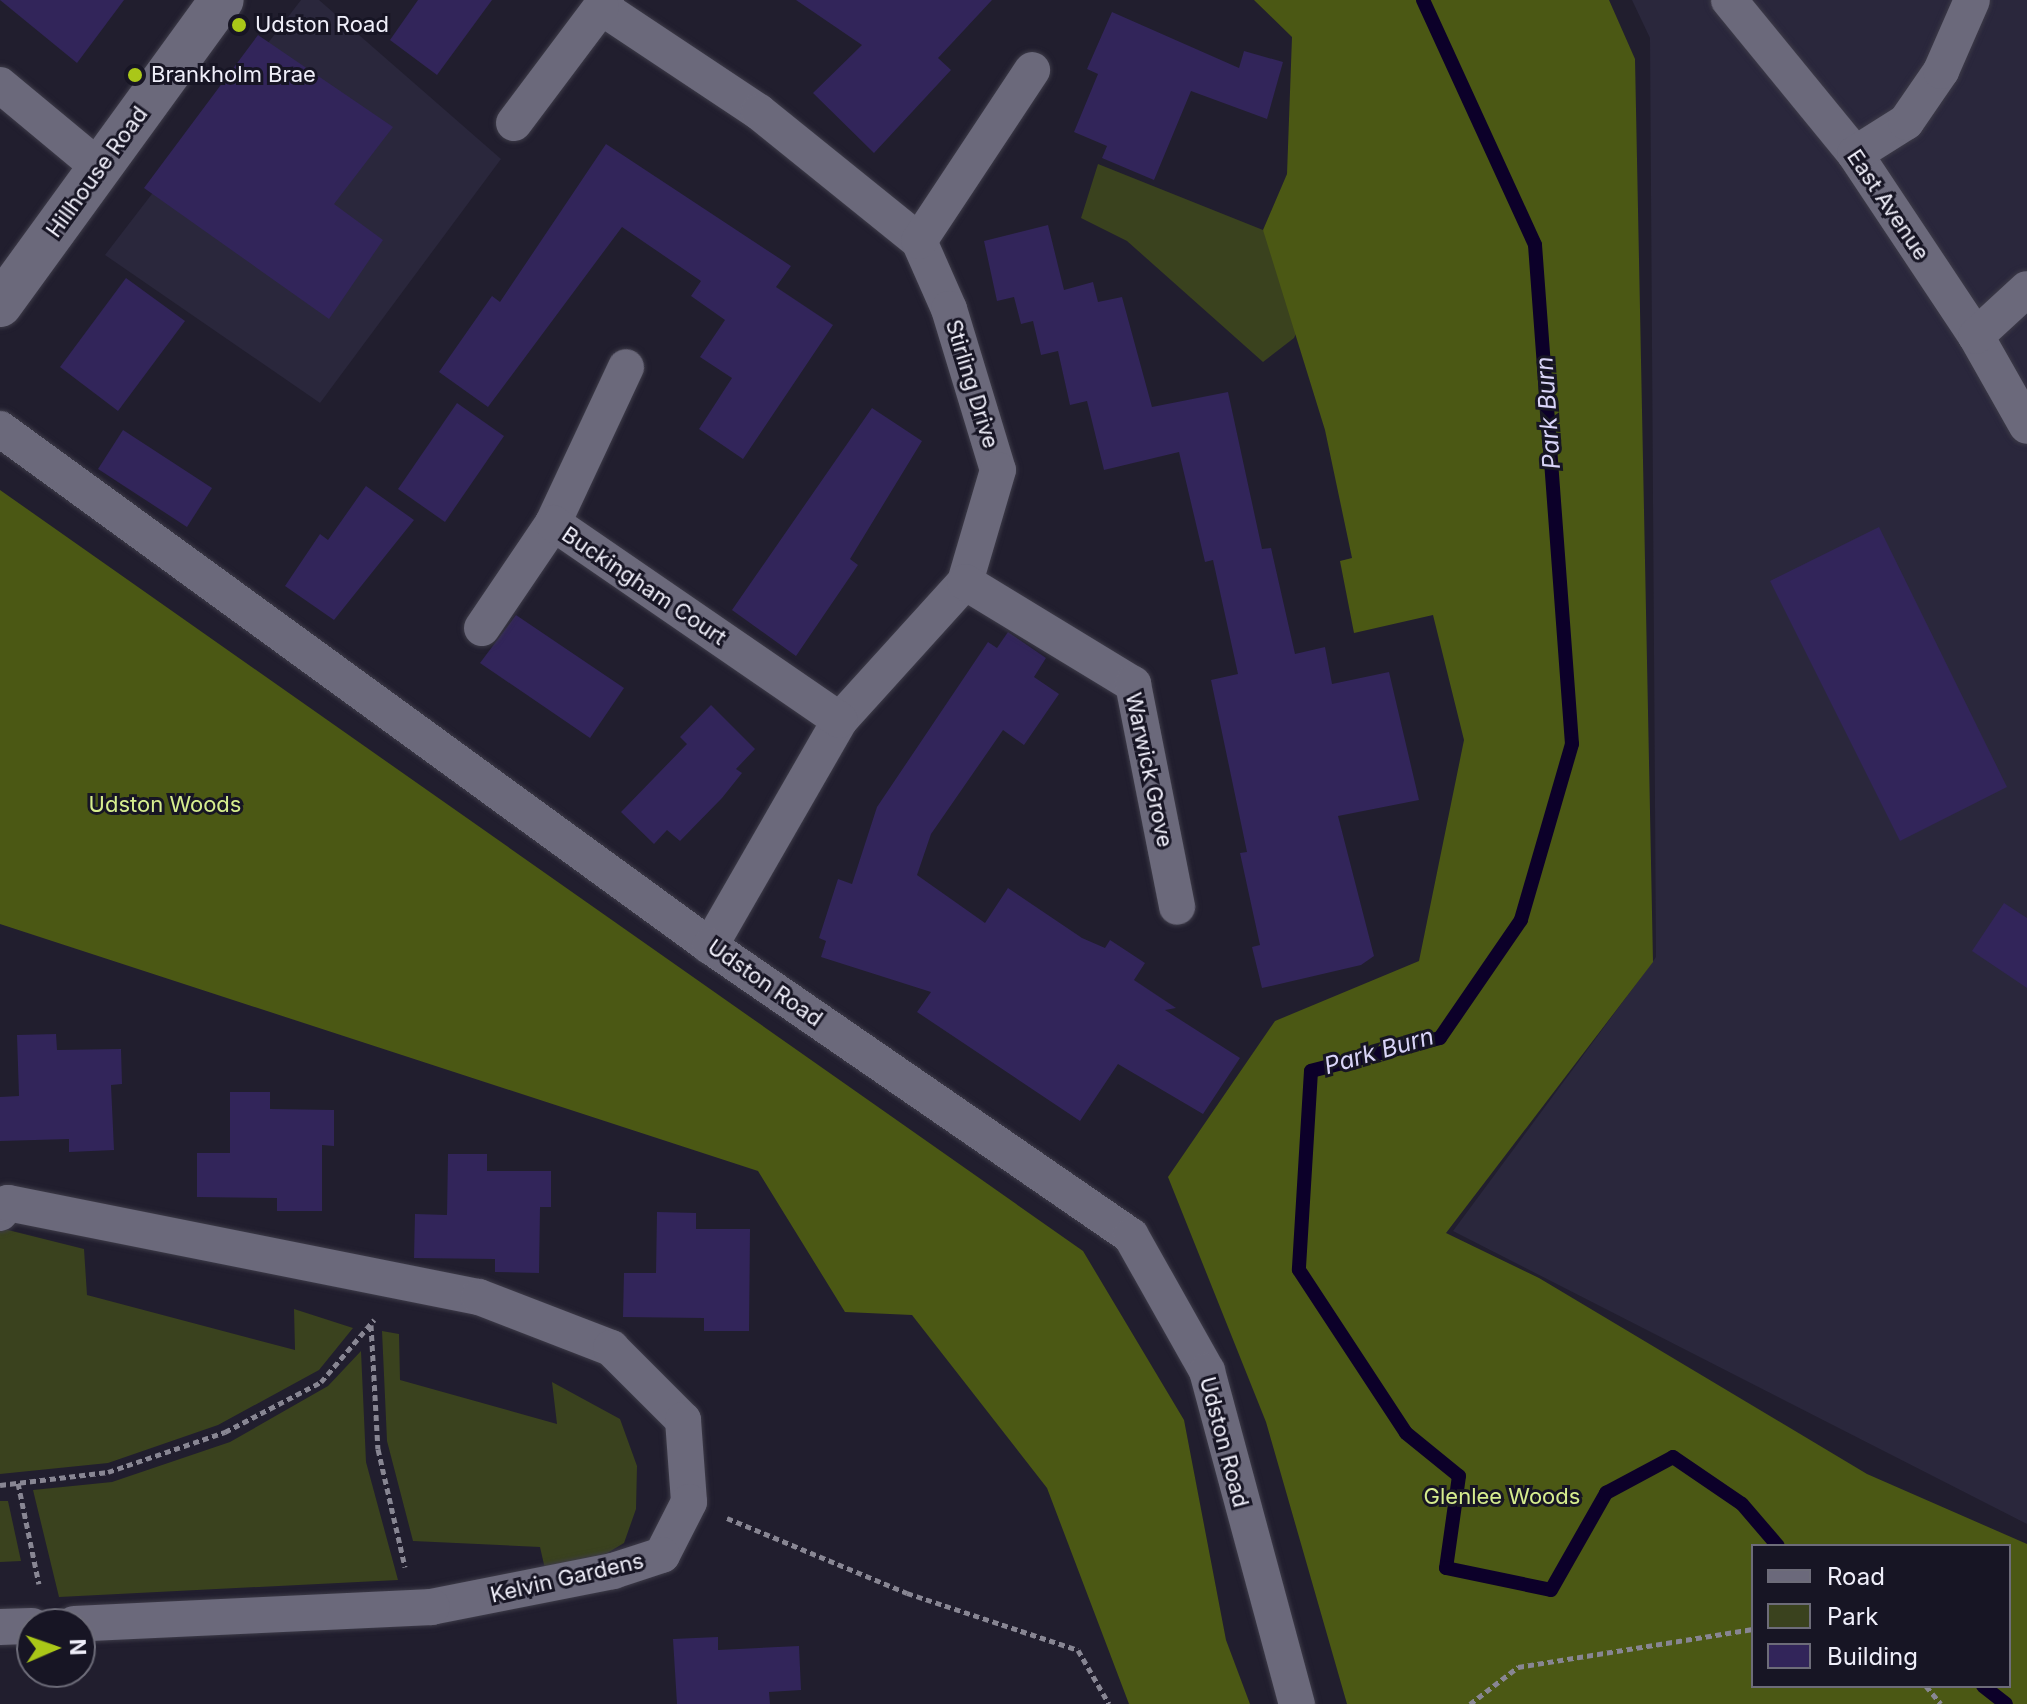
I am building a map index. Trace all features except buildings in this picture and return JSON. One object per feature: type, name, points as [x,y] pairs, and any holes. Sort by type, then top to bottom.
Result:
[{"type":"street","name":"Hillhouse Road","points":[[0,305],[222,0]]},
{"type":"street","name":"East Avenue","points":[[1729,0],[1855,154],[1976,336],[2027,426]]},
{"type":"street","points":[[1855,154],[1906,122],[1941,71],[1972,0]]},
{"type":"street","points":[[514,123],[604,3]]},
{"type":"street","name":"Stirling Drive","points":[[604,3],[759,112],[919,241],[949,309],[998,470],[965,582],[840,720],[710,946]]},
{"type":"street","points":[[919,241],[1032,70]]},
{"type":"street","points":[[0,85],[100,168]]},
{"type":"street","points":[[1976,336],[2027,289]]},
{"type":"street","points":[[553,523],[626,367]]},
{"type":"street","name":"Udston Road","points":[[0,429],[710,946],[1131,1236],[1207,1371],[1297,1704]]},
{"type":"street","name":"Buckingham Court","points":[[482,628],[553,523],[840,720]]},
{"type":"street","name":"Warwick Grove","points":[[965,582],[1133,684],[1177,907]]},
{"type":"street","points":[[0,1213],[8,1203],[479,1297],[611,1348],[683,1420],[689,1502]]},
{"type":"street","name":"Kelvin Gardens","points":[[96,1623],[415,1608],[613,1571],[662,1555],[689,1502]]},
{"type":"path","points":[[0,1485],[108,1472],[225,1432],[321,1382],[406,1282]]},
{"type":"path","points":[[371,1324],[378,1449],[415,1608]]},
{"type":"path","points":[[18,1483],[37,1608]]},
{"type":"path","points":[[689,1502],[907,1593],[1078,1650],[1109,1704]]},
{"type":"path","points":[[1470,1704],[1518,1667],[1751,1629]]},
{"type":"path","points":[[1928,1688],[1941,1704]]},
{"type":"shaded area","points":[[301,0],[319,0],[501,159],[320,403],[105,255]]},
{"type":"shaded area","points":[[1632,0],[2027,0],[2027,1524],[1453,1231],[1656,957],[1650,38]]},
{"type":"green space","name":"Glenlee Woods","points":[[1254,0],[1609,0],[1635,59],[1653,962],[1446,1233],[1539,1278],[1867,1474],[2027,1544],[2027,1704],[1347,1704],[1266,1422],[1168,1177],[1275,1021],[1419,961],[1464,740],[1433,615],[1354,633],[1340,561],[1352,558],[1325,430],[1263,230],[1287,174],[1292,37]]},
{"type":"green space","points":[[1098,164],[1263,230],[1315,293],[1294,338],[1263,362],[1127,241],[1081,218]]},
{"type":"green space","name":"Udston Woods","points":[[0,490],[1083,1251],[1184,1420],[1226,1640],[1250,1704],[1129,1704],[1047,1488],[912,1315],[845,1312],[758,1171],[0,924]]},
{"type":"green space","points":[[0,1228],[84,1249],[87,1295],[295,1350],[294,1309],[353,1328],[319,1370],[218,1425],[108,1463],[0,1474]]},
{"type":"green space","points":[[382,1331],[399,1334],[400,1380],[557,1424],[552,1382],[620,1419],[637,1466],[636,1509],[624,1543],[594,1561],[545,1569],[540,1547],[413,1541],[387,1441]]},
{"type":"green space","points":[[361,1351],[366,1462],[398,1580],[59,1597],[33,1490],[112,1482],[230,1442],[328,1386]]},
{"type":"green space","points":[[0,1501],[8,1501],[21,1561],[0,1562]]},
{"type":"waterway","name":"Park Burn","points":[[1423,0],[1535,245],[1572,744],[1521,920],[1440,1038],[1311,1071],[1299,1270],[1406,1433],[1459,1476],[1446,1568],[1551,1590],[1606,1493],[1673,1457],[1742,1504],[1776,1544]]},
{"type":"waterway","name":"Park Burn","points":[[1986,1688],[2006,1704]]},
{"type":"place","name":"Udston Road","points":[[239,25]]},
{"type":"place","name":"Brankholm Brae","points":[[135,75]]}]
